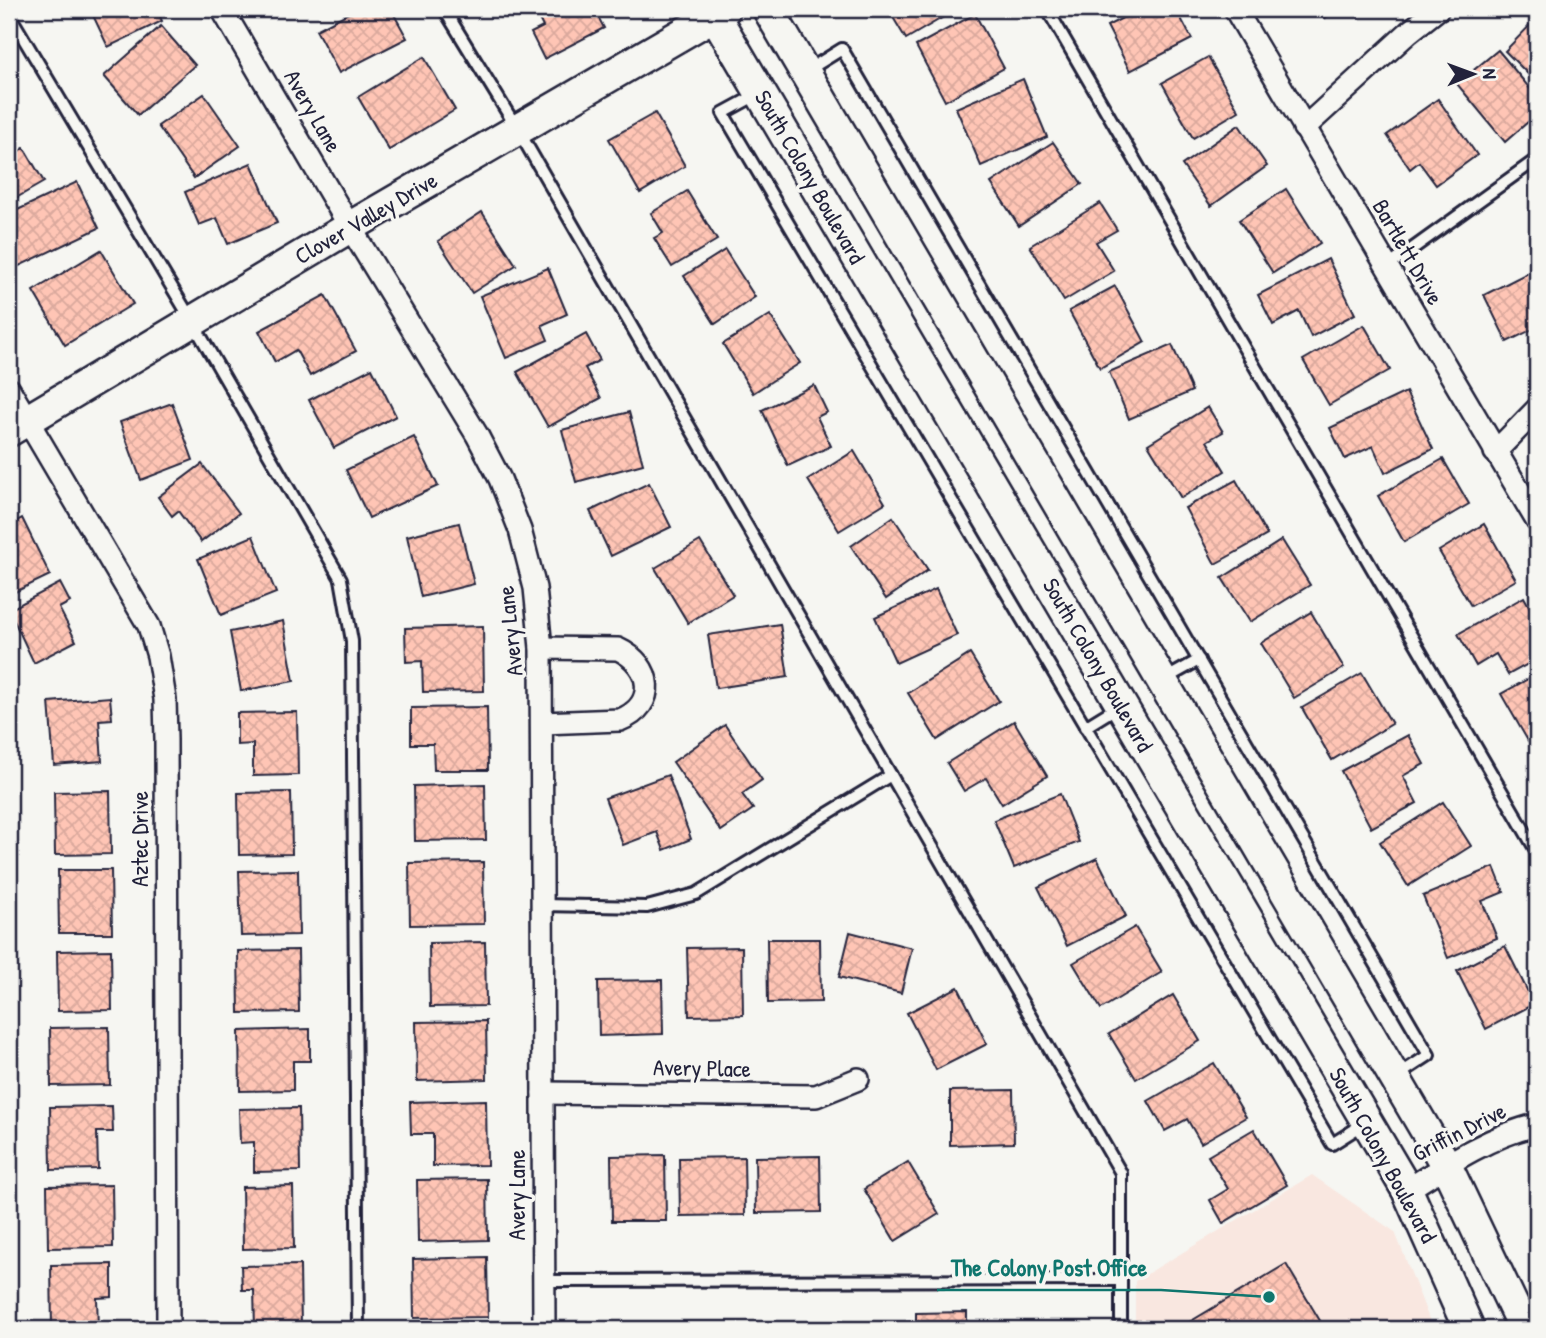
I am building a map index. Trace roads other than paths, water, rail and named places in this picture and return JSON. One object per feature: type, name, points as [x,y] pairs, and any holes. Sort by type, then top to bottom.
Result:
[{"type":"main road","name":"South Colony Boulevard","points":[[768,9],[1446,1165],[1524,1329]]},
{"type":"main road","name":"Clover Valley Drive","points":[[18,426],[717,11]]},
{"type":"main road","name":"South Colony Boulevard","points":[[717,11],[761,93],[1407,1190],[1469,1329]]},
{"type":"main road","points":[[1121,705],[1163,681]]},
{"type":"street","name":"Avery Lane","points":[[222,9],[350,227],[477,435],[500,479],[520,530],[535,588],[541,648],[542,723],[544,1329]]},
{"type":"street","name":"Bartlett Drive","points":[[1235,9],[1537,520]]},
{"type":"street","points":[[1304,128],[1438,9]]},
{"type":"street","name":"Aztec Drive","points":[[9,388],[18,426],[149,626],[158,656],[166,740],[168,1329]]},
{"type":"street","points":[[1495,452],[1537,409]]},
{"type":"street","points":[[541,648],[618,649],[638,662],[645,673],[647,685],[640,708],[632,716],[621,720],[542,723]]},
{"type":"street","name":"Avery Place","points":[[543,1093],[816,1096],[859,1079]]},
{"type":"street","name":"Griffin Drive","points":[[1407,1190],[1446,1165],[1517,1129],[1537,1125]]},
{"type":"lane","points":[[444,9],[518,130],[1121,1173],[1121,1329]]},
{"type":"lane","points":[[1047,9],[1537,852]]},
{"type":"lane","points":[[9,14],[192,321],[341,579],[352,641],[358,1329]]},
{"type":"lane","points":[[805,72],[842,49],[1429,1055],[1395,1077]]},
{"type":"lane","points":[[761,93],[723,113],[1332,1144],[1367,1122]]},
{"type":"lane","points":[[1387,267],[1537,159]]},
{"type":"lane","points":[[1163,681],[1199,660]]},
{"type":"lane","points":[[1086,727],[1121,705]]},
{"type":"lane","points":[[541,905],[647,907],[696,894],[891,775]]},
{"type":"lane","points":[[544,1281],[1121,1280]]},
{"type":"place","name":"The Colony Post Office","points":[[1269,1297]]}]
